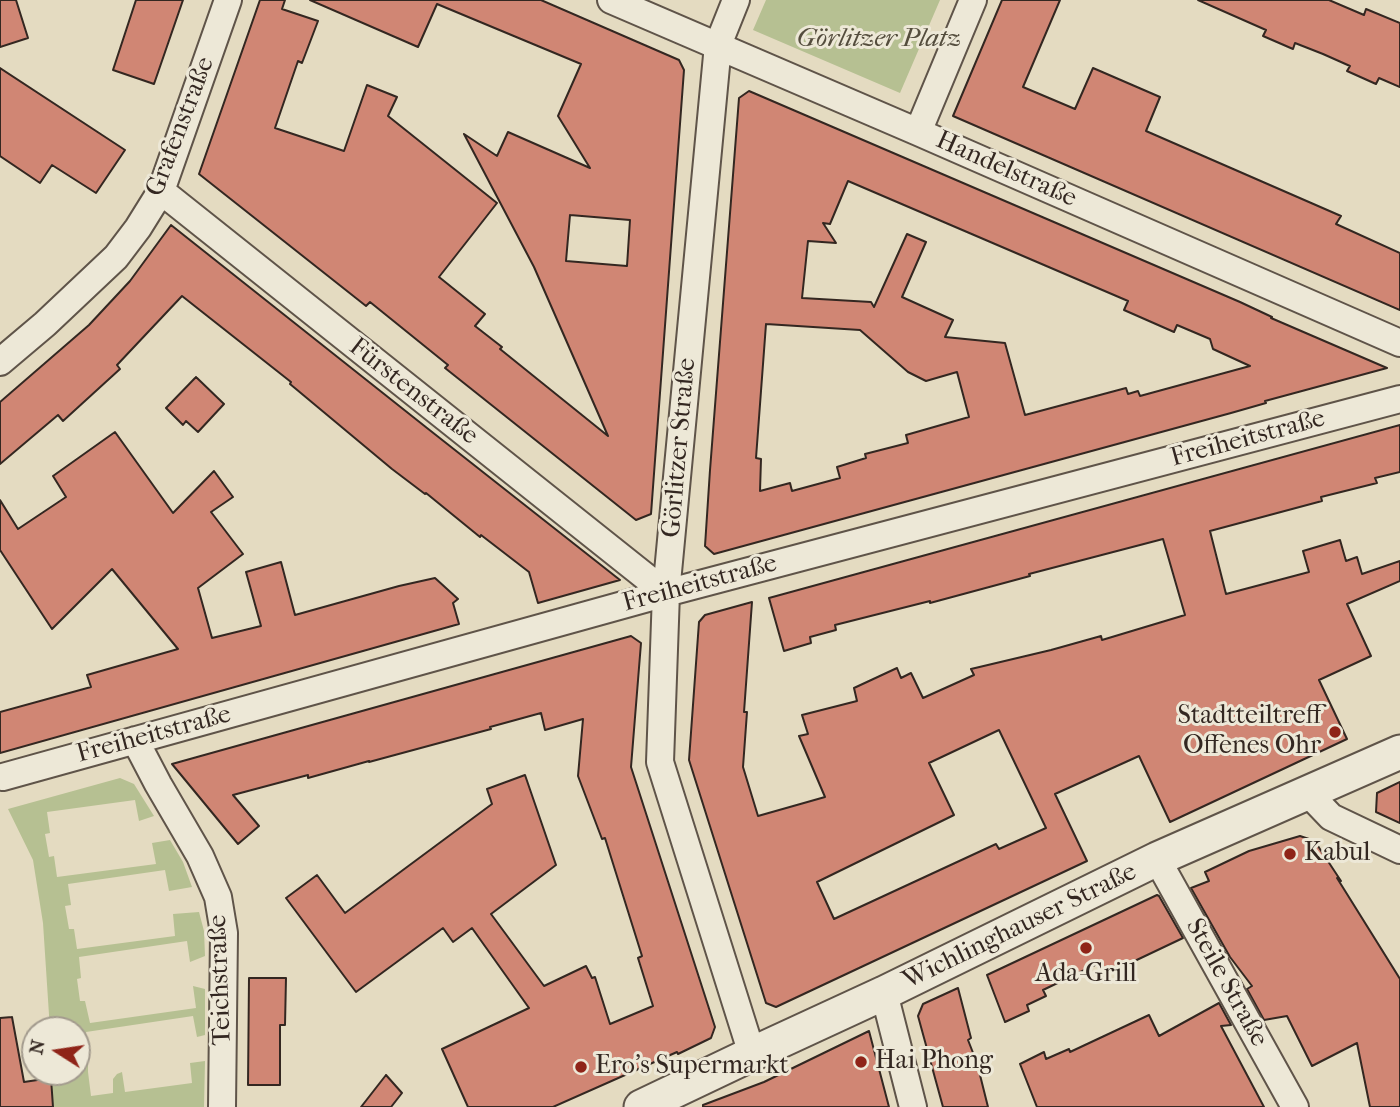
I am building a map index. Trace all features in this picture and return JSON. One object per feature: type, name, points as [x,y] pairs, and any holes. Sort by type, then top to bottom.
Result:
[{"type":"street","name":"Grafenstraße","points":[[0,362],[116,257],[138,228],[161,191],[228,0]]},
{"type":"street","name":"Handelstraße","points":[[611,0],[1400,343]]},
{"type":"street","name":"Görlitzer Straße","points":[[736,0],[718,45],[666,593],[660,762],[752,1054]]},
{"type":"street","points":[[918,132],[973,0]]},
{"type":"street","name":"Fürstenstraße","points":[[161,191],[666,593]]},
{"type":"street","name":"Freiheitstraße","points":[[2,777],[666,593],[1400,399]]},
{"type":"street","name":"Teichstraße","points":[[135,740],[200,856],[218,897],[224,933],[222,1107]]},
{"type":"street","name":"Wichlinghauser Straße","points":[[641,1107],[884,993],[1157,859],[1400,752]]},
{"type":"street","points":[[1308,793],[1331,817],[1400,850]]},
{"type":"street","name":"Steile Straße","points":[[1157,859],[1295,1107]]},
{"type":"street","points":[[884,993],[913,1107]]},
{"type":"green space","name":"Görlitzer Platz","points":[[766,0],[940,0],[900,93],[753,30]]},
{"type":"green space","points":[[120,778],[134,784],[154,816],[139,821],[135,800],[47,812],[50,833],[45,834],[49,857],[54,856],[57,877],[156,864],[152,843],[170,840],[183,862],[192,887],[169,891],[165,870],[68,884],[71,905],[65,906],[69,929],[74,929],[77,949],[175,936],[173,914],[199,912],[204,931],[205,956],[190,962],[187,941],[79,957],[81,978],[77,979],[80,1001],[85,1001],[88,1016],[49,1016],[43,923],[33,860],[8,809]]},
{"type":"green space","points":[[193,986],[205,989],[205,1035],[197,1037],[193,1016],[91,1031],[91,1023],[196,1008]]},
{"type":"green space","points":[[205,1061],[204,1107],[53,1107],[52,1086],[90,1086],[91,1096],[113,1093],[113,1079],[122,1072],[125,1092],[192,1083],[190,1063]]},
{"type":"building","points":[[0,0],[16,0],[28,38],[0,47]]},
{"type":"building","points":[[136,0],[183,0],[154,84],[113,70]]},
{"type":"building","points":[[260,0],[285,0],[282,9],[318,21],[302,63],[298,61],[275,128],[344,151],[367,85],[397,97],[388,116],[497,203],[439,277],[485,314],[475,326],[608,436],[534,267],[464,134],[497,156],[508,132],[590,168],[558,116],[581,64],[437,4],[418,47],[310,0],[541,0],[679,60],[684,70],[651,514],[636,520],[445,368],[448,365],[370,302],[366,306],[199,174]],"holes":[[[570,215],[630,220],[627,266],[566,261]]]},
{"type":"building","points":[[1002,0],[1060,0],[1023,87],[1075,109],[1093,68],[1160,97],[1146,131],[1341,216],[1336,224],[1400,253],[1400,310],[953,116]]},
{"type":"building","points":[[1198,0],[1329,0],[1364,15],[1366,9],[1400,23],[1400,87],[1379,78],[1376,84],[1347,71],[1350,66],[1295,43],[1293,49],[1263,36],[1266,30]]},
{"type":"building","points":[[0,68],[125,150],[96,193],[52,165],[40,183],[0,156]]},
{"type":"building","points":[[749,91],[1387,368],[714,554],[705,546],[739,98]],"holes":[[[848,181],[1128,301],[1124,310],[1174,332],[1177,325],[1210,339],[1213,349],[1250,366],[1140,396],[1138,391],[1128,394],[1126,388],[1025,415],[1005,343],[945,337],[953,320],[902,297],[926,242],[907,234],[874,307],[871,302],[802,298],[808,241],[836,243],[823,223],[830,224]],[[766,324],[860,330],[908,372],[926,381],[957,372],[969,417],[906,435],[908,443],[865,454],[866,458],[837,467],[840,478],[792,491],[790,483],[760,491],[761,459],[756,458]]]},
{"type":"building","points":[[171,225],[620,580],[538,603],[529,572],[392,469],[290,384],[291,382],[182,296],[117,365],[120,369],[63,421],[58,415],[0,464],[0,402],[89,325],[130,281]]},
{"type":"building","points":[[196,377],[224,404],[198,432],[186,421],[183,425],[166,408]]},
{"type":"building","points":[[1400,425],[1400,472],[1375,478],[1377,483],[1321,497],[1322,501],[1210,531],[1226,594],[1309,572],[1303,551],[1340,540],[1346,561],[1357,557],[1362,574],[1400,561],[1400,581],[1347,604],[1371,656],[1319,680],[1347,739],[1170,822],[1139,756],[1055,794],[1087,861],[776,1007],[766,1003],[689,760],[699,622],[705,615],[752,602],[743,767],[758,816],[825,797],[799,736],[808,734],[802,715],[857,701],[854,688],[897,668],[901,678],[911,673],[923,698],[974,675],[971,669],[1101,636],[1102,640],[1185,615],[1163,539],[930,603],[835,625],[836,630],[810,637],[811,643],[784,651],[769,598]],"holes":[[[999,730],[1046,828],[999,849],[996,844],[834,919],[817,882],[954,815],[929,763]]]},
{"type":"building","points":[[115,432],[173,513],[214,471],[233,497],[211,512],[243,554],[198,588],[212,638],[261,626],[246,572],[281,562],[295,615],[435,578],[458,599],[453,603],[459,624],[0,753],[0,712],[91,687],[87,675],[178,649],[112,569],[52,629],[0,550],[0,500],[18,529],[66,497],[53,476]]},
{"type":"building","points":[[631,636],[641,643],[631,767],[715,1027],[711,1038],[553,1107],[468,1107],[442,1049],[529,1008],[472,928],[453,942],[443,928],[356,992],[286,898],[317,875],[345,913],[492,804],[487,789],[525,775],[556,865],[491,914],[544,986],[586,966],[592,978],[595,977],[610,1024],[653,1006],[638,958],[642,956],[605,838],[602,839],[578,776],[583,719],[545,730],[541,713],[369,762],[233,795],[259,826],[238,844],[172,764]]},
{"type":"building","points":[[1400,782],[1400,823],[1376,812],[1377,793]]},
{"type":"building","points":[[1300,836],[1316,843],[1400,979],[1400,1107],[1370,1107],[1357,1043],[1312,1066],[1287,1016],[1264,1020],[1247,989],[1252,986],[1230,957],[1191,888],[1209,881],[1205,872],[1249,851]]},
{"type":"building","points":[[1157,895],[1183,938],[1103,976],[1097,964],[1043,990],[1046,996],[1027,1005],[1029,1011],[1005,1022],[987,975]]},
{"type":"building","points":[[249,978],[286,978],[285,1025],[280,1025],[280,1085],[248,1085]]},
{"type":"building","points":[[958,988],[971,1038],[968,1040],[988,1107],[943,1107],[918,1016],[923,1004]]},
{"type":"building","points":[[1219,1003],[1231,1025],[1221,1026],[1264,1107],[1037,1107],[1020,1064],[1044,1052],[1046,1059],[1069,1049],[1070,1052],[1149,1015],[1159,1036]]},
{"type":"building","points":[[12,1017],[21,1066],[21,1086],[52,1086],[53,1107],[0,1107],[0,1018]]},
{"type":"building","points":[[869,1031],[889,1107],[703,1107],[764,1082]]},
{"type":"building","points":[[386,1075],[402,1093],[391,1107],[361,1107]]},
{"type":"place","name":"Stadtteiltreff Offenes Ohr","points":[[1335,732]]},
{"type":"place","name":"Kabul","points":[[1290,854]]},
{"type":"place","name":"Ada-Grill","points":[[1086,948]]},
{"type":"place","name":"Hai Phong","points":[[861,1062]]},
{"type":"place","name":"Ero's Supermarkt","points":[[581,1067]]}]
